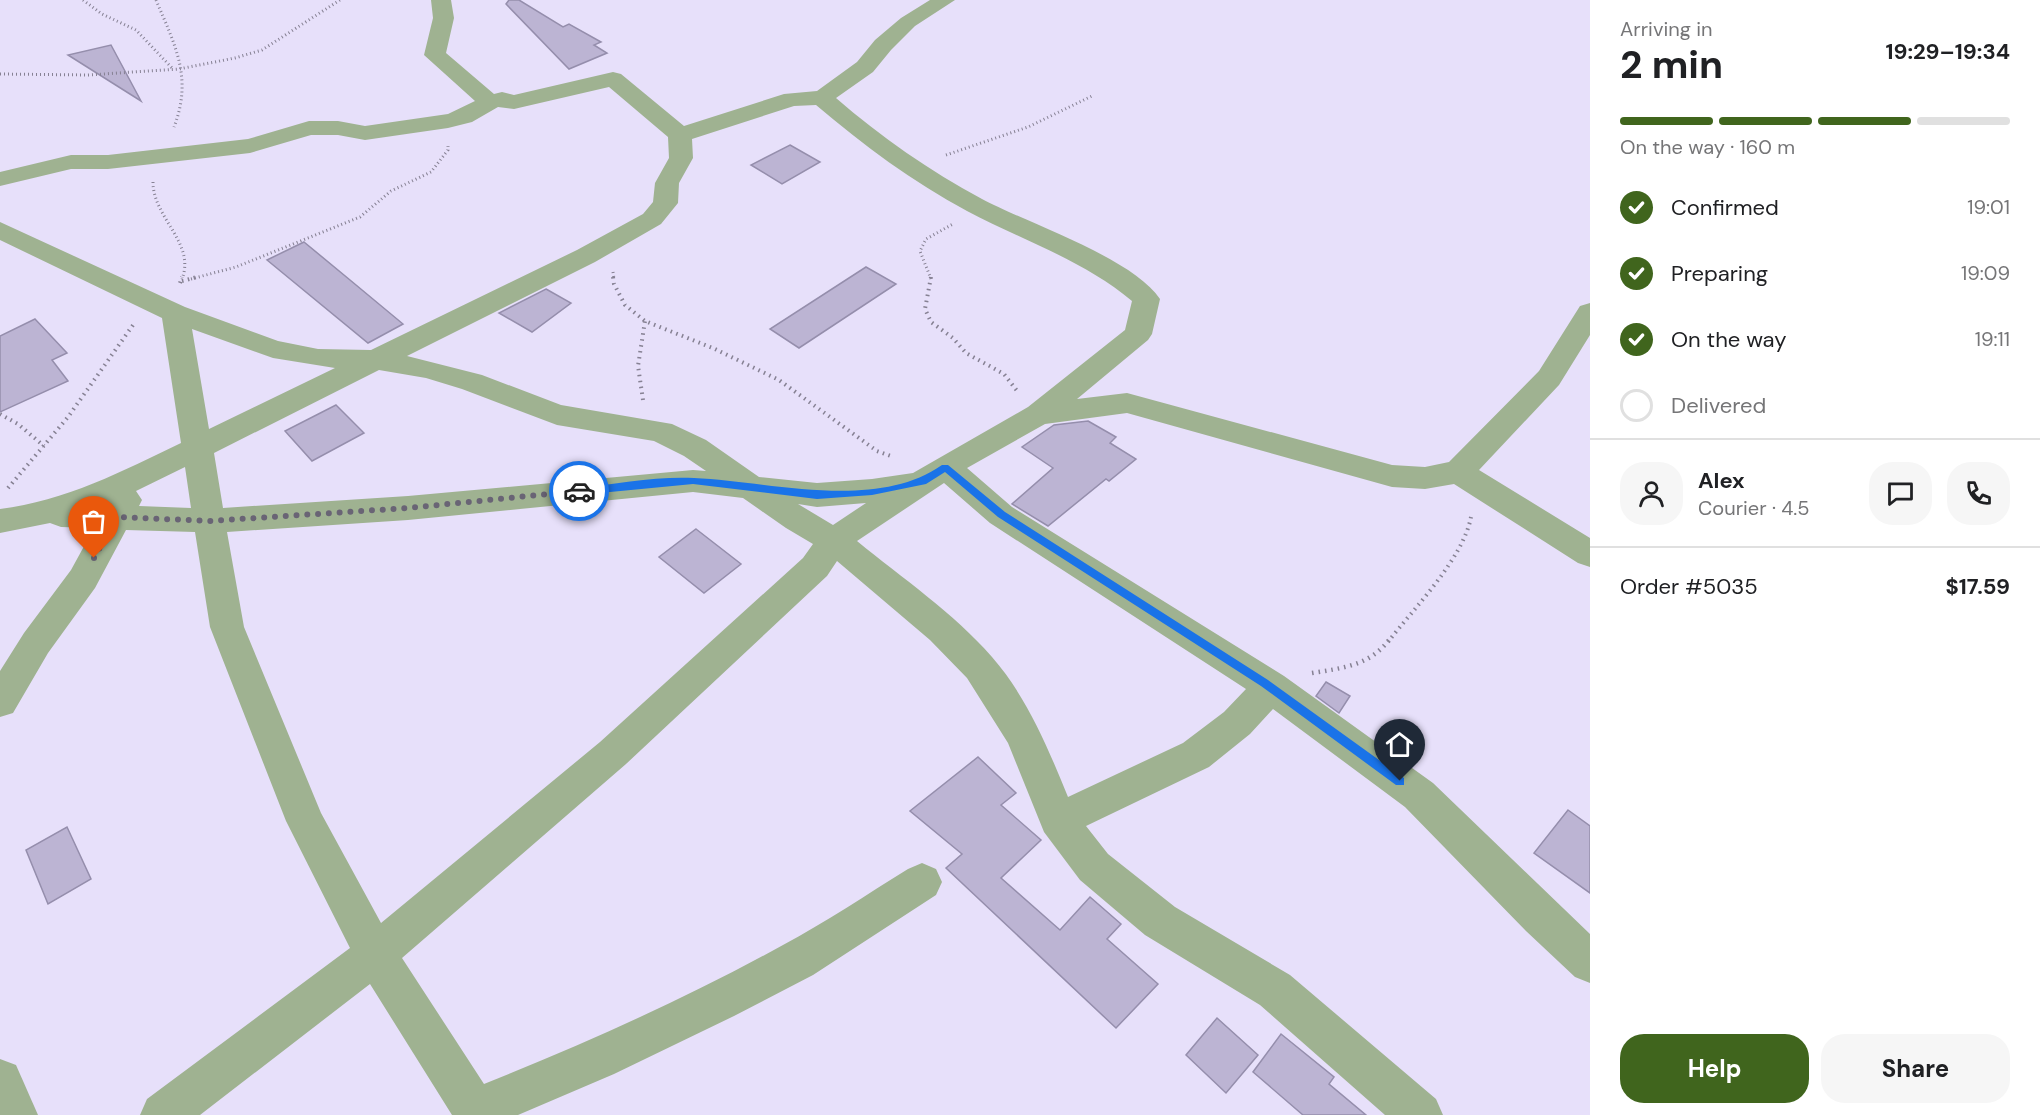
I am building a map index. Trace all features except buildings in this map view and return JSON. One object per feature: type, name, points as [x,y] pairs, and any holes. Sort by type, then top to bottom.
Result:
[{"type":"street","points":[[441,0],[444,9],[443,27],[433,48],[435,55],[490,102]]},
{"type":"street","points":[[680,135],[792,99],[822,98],[865,68],[883,45],[908,22],[945,0]]},
{"type":"street","points":[[0,179],[71,162],[108,162],[162,154],[250,146],[309,128],[338,128],[365,132],[447,121],[464,117],[490,102],[502,99],[514,102],[613,79],[680,135],[681,158],[667,183],[665,203],[652,219],[197,450],[139,477],[67,507],[39,515],[0,521]]},
{"type":"street","points":[[164,1115],[375,954],[613,753],[815,567],[834,540],[935,475],[1039,414],[1138,334],[1146,299],[1126,279],[975,205],[907,165],[854,126],[822,98]]},
{"type":"street","points":[[0,230],[273,349],[318,358],[375,360],[428,369],[472,382],[557,415],[661,431],[695,448],[797,520],[834,540],[942,630],[980,668],[1024,736],[1058,820],[1094,867],[1160,921],[1275,990],[1420,1115]]},
{"type":"street","points":[[167,301],[197,450],[227,627],[305,821],[375,954],[476,1112],[720,1002],[801,959],[922,882]]},
{"type":"street","points":[[1467,478],[1549,378],[1590,312]]},
{"type":"street","points":[[1039,414],[1127,403],[1392,476],[1467,478],[1590,555]]},
{"type":"street","points":[[39,515],[210,521],[408,508],[693,481],[817,495],[872,491],[935,475],[1268,685],[1419,795],[1541,917],[1590,962]]},
{"type":"street","points":[[0,702],[36,643],[83,579],[139,477]]},
{"type":"street","points":[[1557,534],[1590,532]]},
{"type":"street","points":[[1058,820],[1196,755],[1237,723],[1268,685]]},
{"type":"street","points":[[0,1081],[15,1115]]},
{"type":"path","points":[[83,0],[102,14],[136,30],[173,69]]},
{"type":"path","points":[[6,490],[167,301],[187,262],[180,242],[161,214],[151,190],[162,154],[182,106],[178,69],[180,57],[175,42],[159,12],[156,0]]},
{"type":"path","points":[[0,74],[88,75],[178,69],[235,58],[262,50],[340,0]]},
{"type":"path","points":[[907,165],[964,151],[1017,131],[1092,96]]},
{"type":"path","points":[[167,301],[236,267],[360,217],[391,191],[431,172],[448,150],[447,121]]},
{"type":"path","points":[[975,205],[957,222],[926,239],[920,251],[932,277],[925,309],[931,322],[953,338],[966,353],[1004,374],[1039,414]]},
{"type":"path","points":[[616,239],[612,266],[614,284],[626,305],[645,321],[715,349],[779,380],[877,451],[907,460],[935,475]]},
{"type":"path","points":[[645,321],[638,366],[645,413],[661,431]]},
{"type":"path","points":[[0,414],[44,447]]},
{"type":"path","points":[[1268,685],[1356,666],[1381,650],[1447,566],[1469,527],[1467,478]]},
{"type":"way so far","points":[[94,558],[117,517],[210,521],[408,508],[579,491]]},
{"type":"route","points":[[579,491],[693,481],[817,495],[872,491],[926,481],[945,467],[1001,515],[1265,683],[1400,781]]}]
